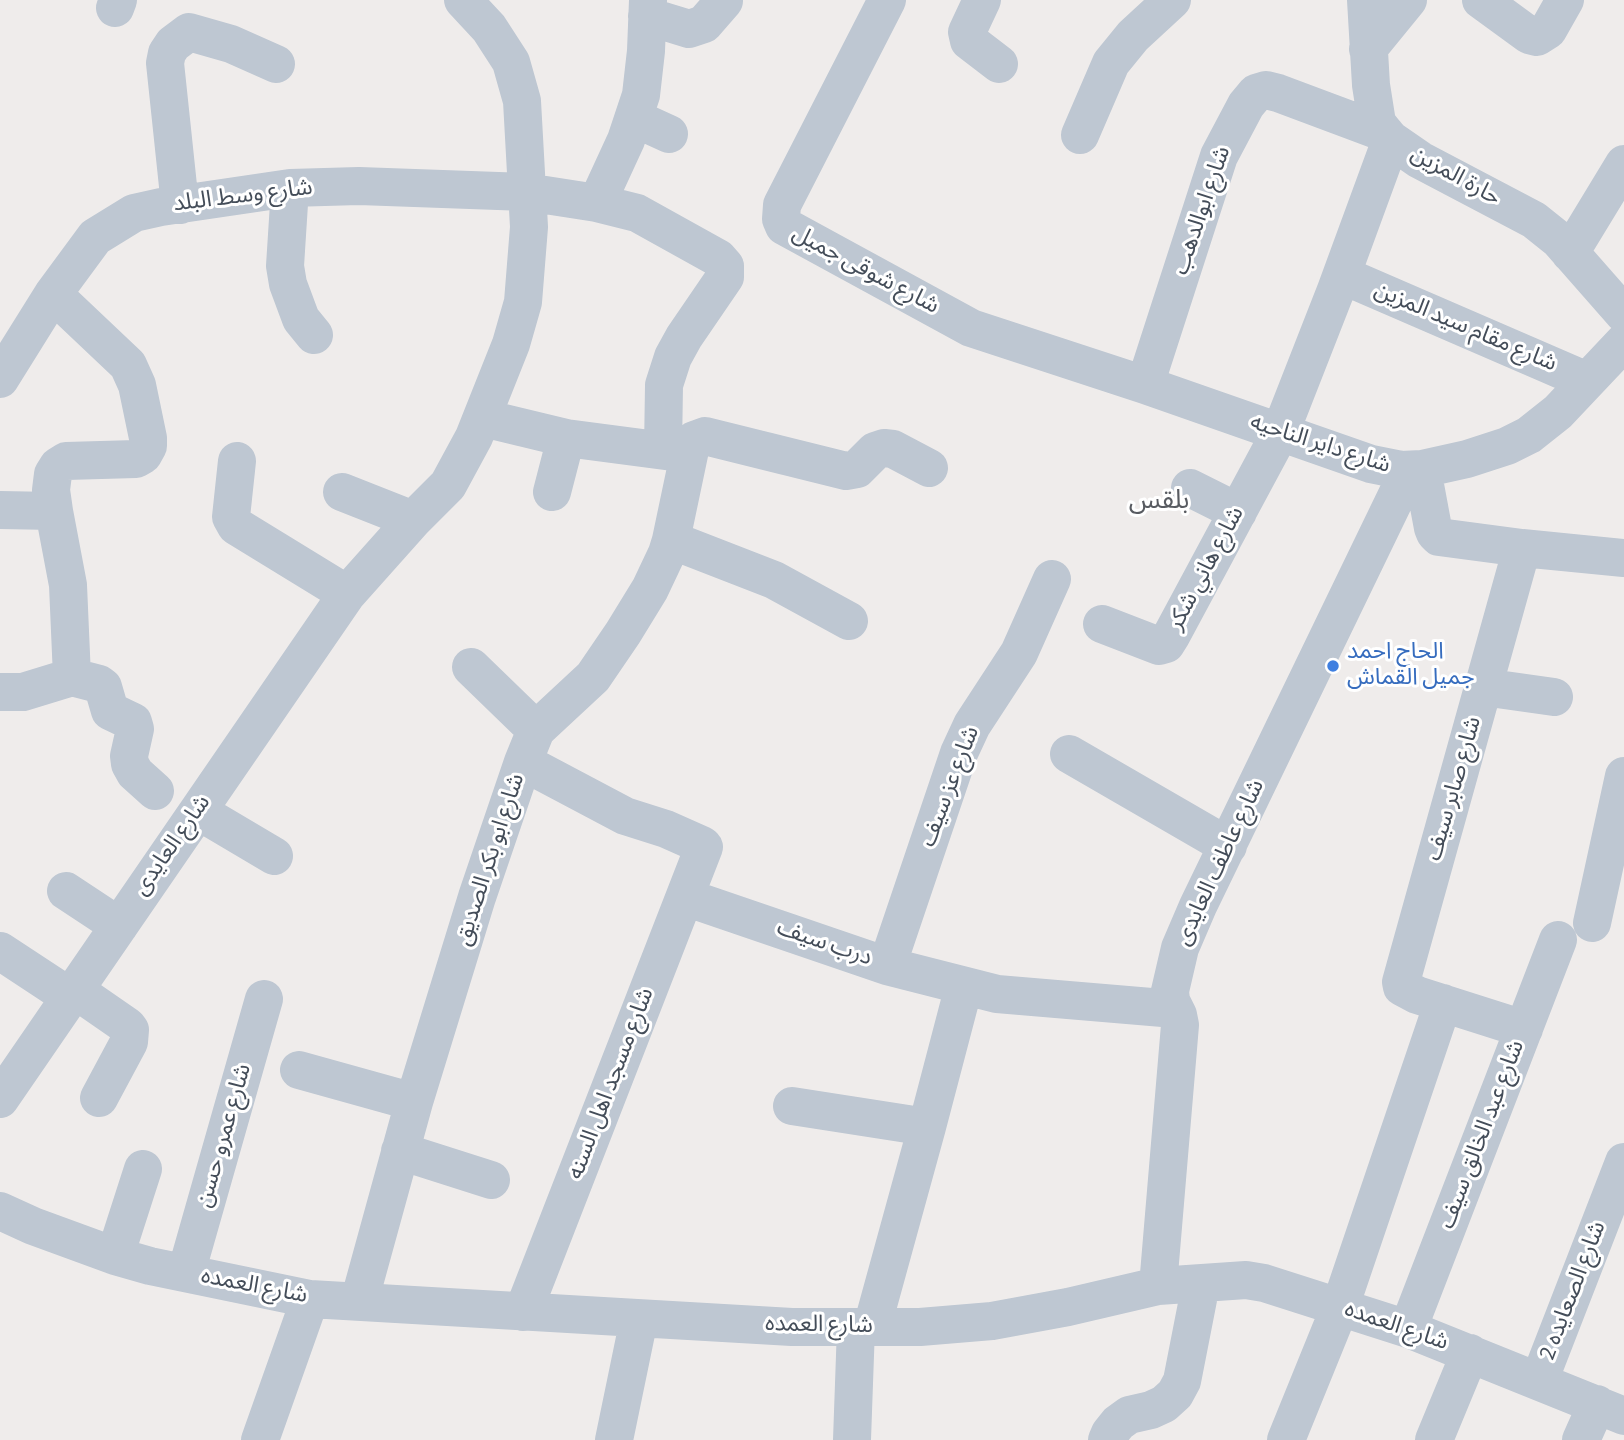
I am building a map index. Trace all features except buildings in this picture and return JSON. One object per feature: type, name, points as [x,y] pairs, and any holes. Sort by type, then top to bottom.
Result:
[{"type":"street","name":"شارع العايدى","points":[[0,1099],[347,594],[448,485],[474,438],[511,344],[523,302],[529,228],[522,101],[511,62],[489,28],[463,0]]},
{"type":"street","name":"شارع شوقى جميل","points":[[887,0],[782,205],[780,212],[784,226],[971,328],[1144,385]]},
{"type":"street","points":[[982,0],[967,32],[969,41],[999,64]]},
{"type":"street","points":[[1080,135],[1111,63],[1133,36],[1172,0]]},
{"type":"street","name":"حارة المزين","points":[[1366,0],[1371,85],[1377,123],[1388,137],[1420,160],[1534,220],[1559,240],[1624,314]]},
{"type":"street","points":[[1368,49],[1408,0]]},
{"type":"street","points":[[1481,0],[1529,35],[1537,37],[1556,15]]},
{"type":"street","points":[[597,203],[626,140],[641,95],[648,8],[689,29],[704,24],[724,1]]},
{"type":"street","points":[[180,205],[165,63],[173,44],[189,32],[231,44],[276,64]]},
{"type":"street","name":"شارع ابوالدهب","points":[[1144,385],[1219,156],[1246,105],[1256,93],[1266,90],[1278,93],[1388,137]]},
{"type":"street","points":[[634,118],[669,134]]},
{"type":"street","points":[[1280,433],[1342,275],[1388,137]]},
{"type":"street","points":[[1570,253],[1624,164]]},
{"type":"street","name":"شارع وسط البلد","points":[[0,379],[12,330],[53,293],[95,237],[134,213],[290,188],[359,186],[526,192],[597,203]]},
{"type":"street","points":[[290,188],[285,266],[288,284],[301,319],[314,335]]},
{"type":"street","name":"شارع ابو بكر الصديق","points":[[359,1302],[414,1102],[474,909],[530,746],[593,677],[616,644],[650,589],[671,540],[677,452],[664,385],[673,357],[684,337],[725,277],[725,266],[718,258],[636,214],[597,203]]},
{"type":"street","name":"شارع مقام سيد المزين","points":[[1342,275],[1587,381]]},
{"type":"street","points":[[53,293],[128,365],[137,385],[148,438],[148,446],[143,455],[136,459],[66,461],[58,466],[53,474],[51,490],[68,585],[72,677]]},
{"type":"street","name":"شارع داير الناحيه","points":[[1144,385],[1371,464],[1401,470],[1416,469],[1467,459],[1507,446],[1529,435],[1558,412],[1624,342]]},
{"type":"street","points":[[482,418],[566,438],[677,452],[705,436],[846,471],[857,469],[875,452],[884,448],[893,449],[929,468]]},
{"type":"street","name":"شارع هاني شكر","points":[[1102,624],[1152,645],[1166,644],[1280,433]]},
{"type":"street","points":[[552,492],[566,438]]},
{"type":"street","points":[[237,461],[231,517],[236,526],[347,594]]},
{"type":"street","points":[[1416,469],[1435,533],[1439,537],[1624,558]]},
{"type":"street","name":"شارع عاطف العايدى","points":[[1158,1286],[1180,1025],[1170,991],[1181,948],[1198,906],[1416,469]]},
{"type":"street","points":[[1190,488],[1238,512]]},
{"type":"street","points":[[342,492],[414,520]]},
{"type":"street","points":[[0,510],[54,511]]},
{"type":"street","points":[[671,540],[774,580],[849,621]]},
{"type":"street","name":"شارع صابر سيف","points":[[1522,548],[1401,982],[1402,987],[1408,991],[1524,1029]]},
{"type":"street","name":"شارع عز سيف","points":[[887,966],[959,753],[972,725],[1019,653],[1052,579]]},
{"type":"street","points":[[471,667],[530,746]]},
{"type":"street","points":[[0,692],[23,692],[72,677],[99,684],[103,687],[110,711],[133,722],[135,729],[130,764],[135,773],[155,791]]},
{"type":"street","points":[[1483,687],[1555,697]]},
{"type":"street","name":"شارع مسجد اهل السنه","points":[[523,1312],[704,847],[666,829],[625,816],[530,746]]},
{"type":"street","points":[[1069,754],[1228,846]]},
{"type":"street","points":[[1591,923],[1624,776]]},
{"type":"street","points":[[198,811],[274,856]]},
{"type":"street","points":[[66,891],[118,926]]},
{"type":"street","name":"درب سيف","points":[[685,897],[887,966],[997,994],[1175,1009]]},
{"type":"street","name":"شارع عبد الخالق سيف","points":[[1408,1329],[1558,940]]},
{"type":"street","points":[[0,951],[130,1030],[129,1042],[99,1098]]},
{"type":"street","points":[[852,1440],[864,1327],[927,1126],[964,986]]},
{"type":"street","name":"شارع عمرو حسن","points":[[186,1273],[264,999]]},
{"type":"street","points":[[1286,1440],[1340,1307],[1443,1003]]},
{"type":"street","points":[[299,1070],[414,1102]]},
{"type":"street","points":[[792,1106],[927,1126]]},
{"type":"street","points":[[400,1151],[491,1180]]},
{"type":"street","name":"شارع الصعايده 2","points":[[1539,1381],[1624,1162]]},
{"type":"street","points":[[115,1256],[143,1169]]},
{"type":"street","name":"شارع العمده","points":[[0,1211],[55,1235],[150,1266],[310,1299],[639,1319],[792,1327],[920,1327],[992,1321],[1158,1286],[1246,1280],[1264,1283],[1408,1329],[1611,1410]]},
{"type":"street","points":[[1107,1440],[1118,1423],[1129,1415],[1151,1410],[1164,1404],[1175,1394],[1182,1381],[1201,1284]]},
{"type":"street","points":[[260,1440],[310,1299]]},
{"type":"street","points":[[614,1440],[639,1319]]},
{"type":"street","points":[[1434,1440],[1470,1353]]},
{"type":"street","points":[[1581,1440],[1611,1410]]},
{"type":"place","name":"الحاج احمد جميل القماش","points":[[1333,666]]},
{"type":"district","name":"بلقس","points":[[1159,502]]}]
